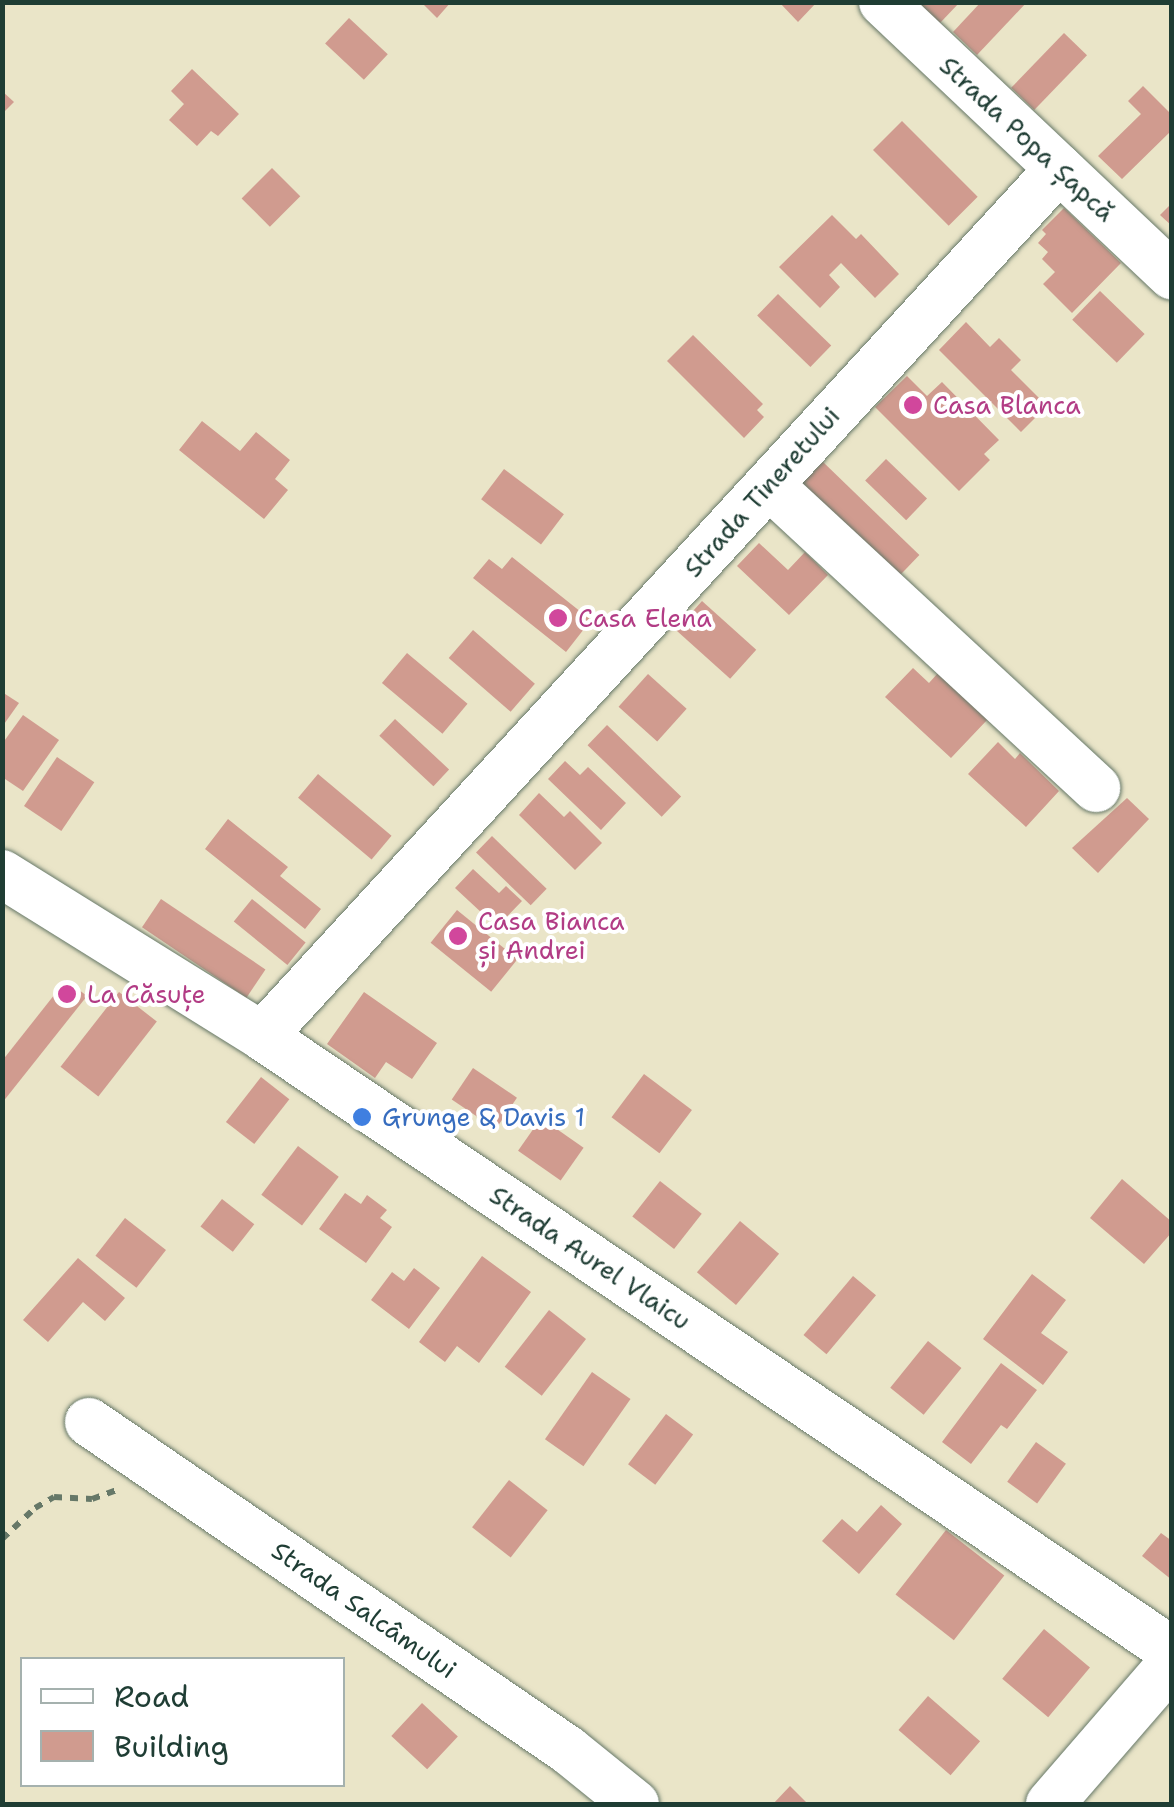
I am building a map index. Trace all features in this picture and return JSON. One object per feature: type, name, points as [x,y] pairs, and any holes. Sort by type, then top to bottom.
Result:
[{"type":"street","name":"Strada Popa Șapcă","points":[[883,2],[1172,274]]},
{"type":"street","name":"Strada Tineretului","points":[[262,1036],[1059,168]]},
{"type":"street","points":[[769,485],[1096,788]]},
{"type":"street","name":"Strada Aurel Vlaicu","points":[[2,874],[262,1036],[1172,1652]]},
{"type":"street","name":"Strada Salcâmului","points":[[89,1422],[568,1750],[635,1804]]},
{"type":"street","points":[[1050,1804],[1172,1663]]},
{"type":"path","points":[[2,1539],[34,1508],[54,1497],[92,1499],[118,1490],[141,1456]]},
{"type":"building","points":[[421,2],[451,2],[437,18]]},
{"type":"building","points":[[779,2],[817,2],[798,22]]},
{"type":"building","points":[[918,2],[960,2],[940,23]]},
{"type":"building","points":[[981,2],[1027,2],[977,55],[953,32]]},
{"type":"building","points":[[349,18],[388,54],[364,80],[325,44]]},
{"type":"building","points":[[1064,33],[1087,55],[1034,110],[1011,88]]},
{"type":"building","points":[[192,69],[239,114],[218,136],[211,131],[197,146],[169,120],[184,104],[171,91]]},
{"type":"building","points":[[1143,86],[1172,115],[1172,130],[1122,179],[1098,156],[1141,114],[1128,101]]},
{"type":"building","points":[[2,91],[14,102],[2,114]]},
{"type":"building","points":[[902,121],[978,197],[949,226],[873,150]]},
{"type":"building","points":[[272,168],[300,196],[270,227],[242,198]]},
{"type":"building","points":[[1172,203],[1172,226],[1160,215]]},
{"type":"building","points":[[1064,208],[1121,263],[1072,313],[1043,284],[1055,272],[1042,259],[1048,252],[1038,243],[1046,234],[1042,230]]},
{"type":"building","points":[[832,215],[856,239],[861,234],[899,274],[875,298],[841,263],[829,275],[840,287],[820,308],[779,267]]},
{"type":"building","points":[[1100,291],[1145,334],[1117,363],[1072,320]]},
{"type":"building","points":[[778,294],[831,345],[810,367],[757,316]]},
{"type":"building","points":[[966,322],[990,347],[999,338],[1021,360],[1011,370],[1047,406],[1021,432],[939,350]]},
{"type":"building","points":[[693,335],[763,404],[757,410],[764,417],[744,438],[667,361]]},
{"type":"building","points":[[907,376],[927,396],[942,382],[999,440],[984,454],[990,460],[959,491],[875,407]]},
{"type":"building","points":[[202,421],[240,451],[256,432],[290,460],[275,479],[288,490],[264,519],[179,450]]},
{"type":"building","points":[[886,459],[927,499],[906,520],[865,481]]},
{"type":"building","points":[[823,462],[919,555],[894,581],[798,488]]},
{"type":"building","points":[[504,469],[564,514],[541,544],[481,499]]},
{"type":"building","points":[[759,543],[788,570],[805,552],[828,575],[789,615],[737,566]]},
{"type":"building","points":[[512,557],[591,620],[566,652],[473,578],[489,559],[502,569]]},
{"type":"building","points":[[702,601],[756,650],[730,679],[676,630]]},
{"type":"building","points":[[473,630],[535,684],[511,712],[449,658]]},
{"type":"building","points":[[407,653],[468,704],[442,734],[382,683]]},
{"type":"building","points":[[913,668],[929,683],[938,673],[988,719],[951,758],[885,697]]},
{"type":"building","points":[[648,674],[687,709],[657,741],[619,707]]},
{"type":"building","points":[[2,692],[19,703],[2,727]]},
{"type":"building","points":[[23,715],[59,740],[23,791],[2,777],[2,744]]},
{"type":"building","points":[[395,719],[449,769],[433,786],[379,736]]},
{"type":"building","points":[[607,725],[681,797],[662,817],[588,745]]},
{"type":"building","points":[[998,742],[1015,759],[1020,753],[1059,791],[1026,827],[968,774]]},
{"type":"building","points":[[57,757],[94,782],[61,831],[24,806]]},
{"type":"building","points":[[565,761],[580,775],[588,767],[626,803],[601,830],[548,779]]},
{"type":"building","points":[[318,774],[392,836],[372,859],[298,798]]},
{"type":"building","points":[[539,793],[564,817],[570,811],[602,843],[575,870],[519,815]]},
{"type":"building","points":[[1127,798],[1149,819],[1098,873],[1072,848]]},
{"type":"building","points":[[228,819],[288,867],[280,876],[321,909],[305,929],[205,849]]},
{"type":"building","points":[[492,836],[547,889],[531,905],[476,853]]},
{"type":"building","points":[[473,869],[499,893],[506,886],[522,901],[497,927],[455,888]]},
{"type":"building","points":[[161,899],[265,969],[246,998],[142,927]]},
{"type":"building","points":[[252,899],[306,942],[287,965],[234,922]]},
{"type":"building","points":[[457,910],[518,959],[491,992],[431,943]]},
{"type":"building","points":[[66,980],[87,996],[2,1103],[2,1061]]},
{"type":"building","points":[[119,992],[157,1022],[98,1096],[61,1067]]},
{"type":"building","points":[[364,992],[437,1043],[412,1079],[386,1062],[375,1078],[327,1044]]},
{"type":"building","points":[[473,1068],[517,1098],[496,1129],[452,1100]]},
{"type":"building","points":[[644,1074],[692,1110],[659,1153],[612,1117]]},
{"type":"building","points":[[261,1077],[289,1099],[254,1144],[226,1122]]},
{"type":"building","points":[[541,1118],[584,1148],[561,1181],[518,1151]]},
{"type":"building","points":[[298,1146],[339,1177],[302,1225],[261,1195]]},
{"type":"building","points":[[1122,1179],[1172,1222],[1172,1232],[1144,1264],[1090,1218]]},
{"type":"building","points":[[660,1181],[702,1214],[674,1249],[632,1216]]},
{"type":"building","points":[[345,1193],[361,1204],[367,1195],[387,1210],[380,1218],[392,1227],[366,1263],[319,1229]]},
{"type":"building","points":[[222,1199],[254,1224],[233,1252],[200,1227]]},
{"type":"building","points":[[125,1218],[166,1250],[136,1288],[95,1256]]},
{"type":"building","points":[[740,1221],[779,1254],[736,1305],[697,1272]]},
{"type":"building","points":[[482,1256],[531,1292],[479,1363],[457,1346],[445,1362],[419,1342]]},
{"type":"building","points":[[78,1258],[125,1298],[105,1321],[83,1302],[48,1342],[23,1320]]},
{"type":"building","points":[[414,1268],[440,1288],[409,1329],[371,1300],[392,1272],[404,1281]]},
{"type":"building","points":[[1032,1274],[1066,1300],[1041,1333],[1068,1352],[1043,1385],[983,1339]]},
{"type":"building","points":[[853,1276],[876,1295],[826,1354],[804,1335]]},
{"type":"building","points":[[549,1310],[586,1339],[542,1396],[505,1367]]},
{"type":"building","points":[[928,1341],[961,1368],[924,1415],[890,1388]]},
{"type":"building","points":[[1001,1363],[1037,1390],[1007,1429],[1001,1425],[971,1464],[942,1442]]},
{"type":"building","points":[[592,1372],[631,1399],[583,1466],[545,1439]]},
{"type":"building","points":[[666,1414],[693,1434],[655,1485],[628,1464]]},
{"type":"building","points":[[1036,1442],[1066,1464],[1037,1503],[1007,1482]]},
{"type":"building","points":[[509,1480],[548,1510],[511,1557],[472,1527]]},
{"type":"building","points":[[881,1505],[902,1524],[859,1574],[822,1541],[842,1519],[857,1532]]},
{"type":"building","points":[[946,1530],[1004,1576],[954,1640],[896,1595]]},
{"type":"building","points":[[1161,1533],[1172,1541],[1172,1580],[1142,1556]]},
{"type":"building","points":[[1044,1629],[1090,1668],[1048,1717],[1002,1679]]},
{"type":"building","points":[[928,1696],[980,1741],[951,1775],[898,1730]]},
{"type":"building","points":[[422,1703],[458,1736],[427,1769],[391,1736]]},
{"type":"building","points":[[790,1786],[808,1804],[773,1804]]},
{"type":"place","name":"Casa Blanca","points":[[913,405]]},
{"type":"place","name":"Casa Elena","points":[[558,618]]},
{"type":"place","name":"Casa Bianca și Andrei","points":[[458,936]]},
{"type":"place","name":"La Căsuțe","points":[[67,994]]},
{"type":"place","name":"Grunge & Davis 1","points":[[362,1117]]}]
